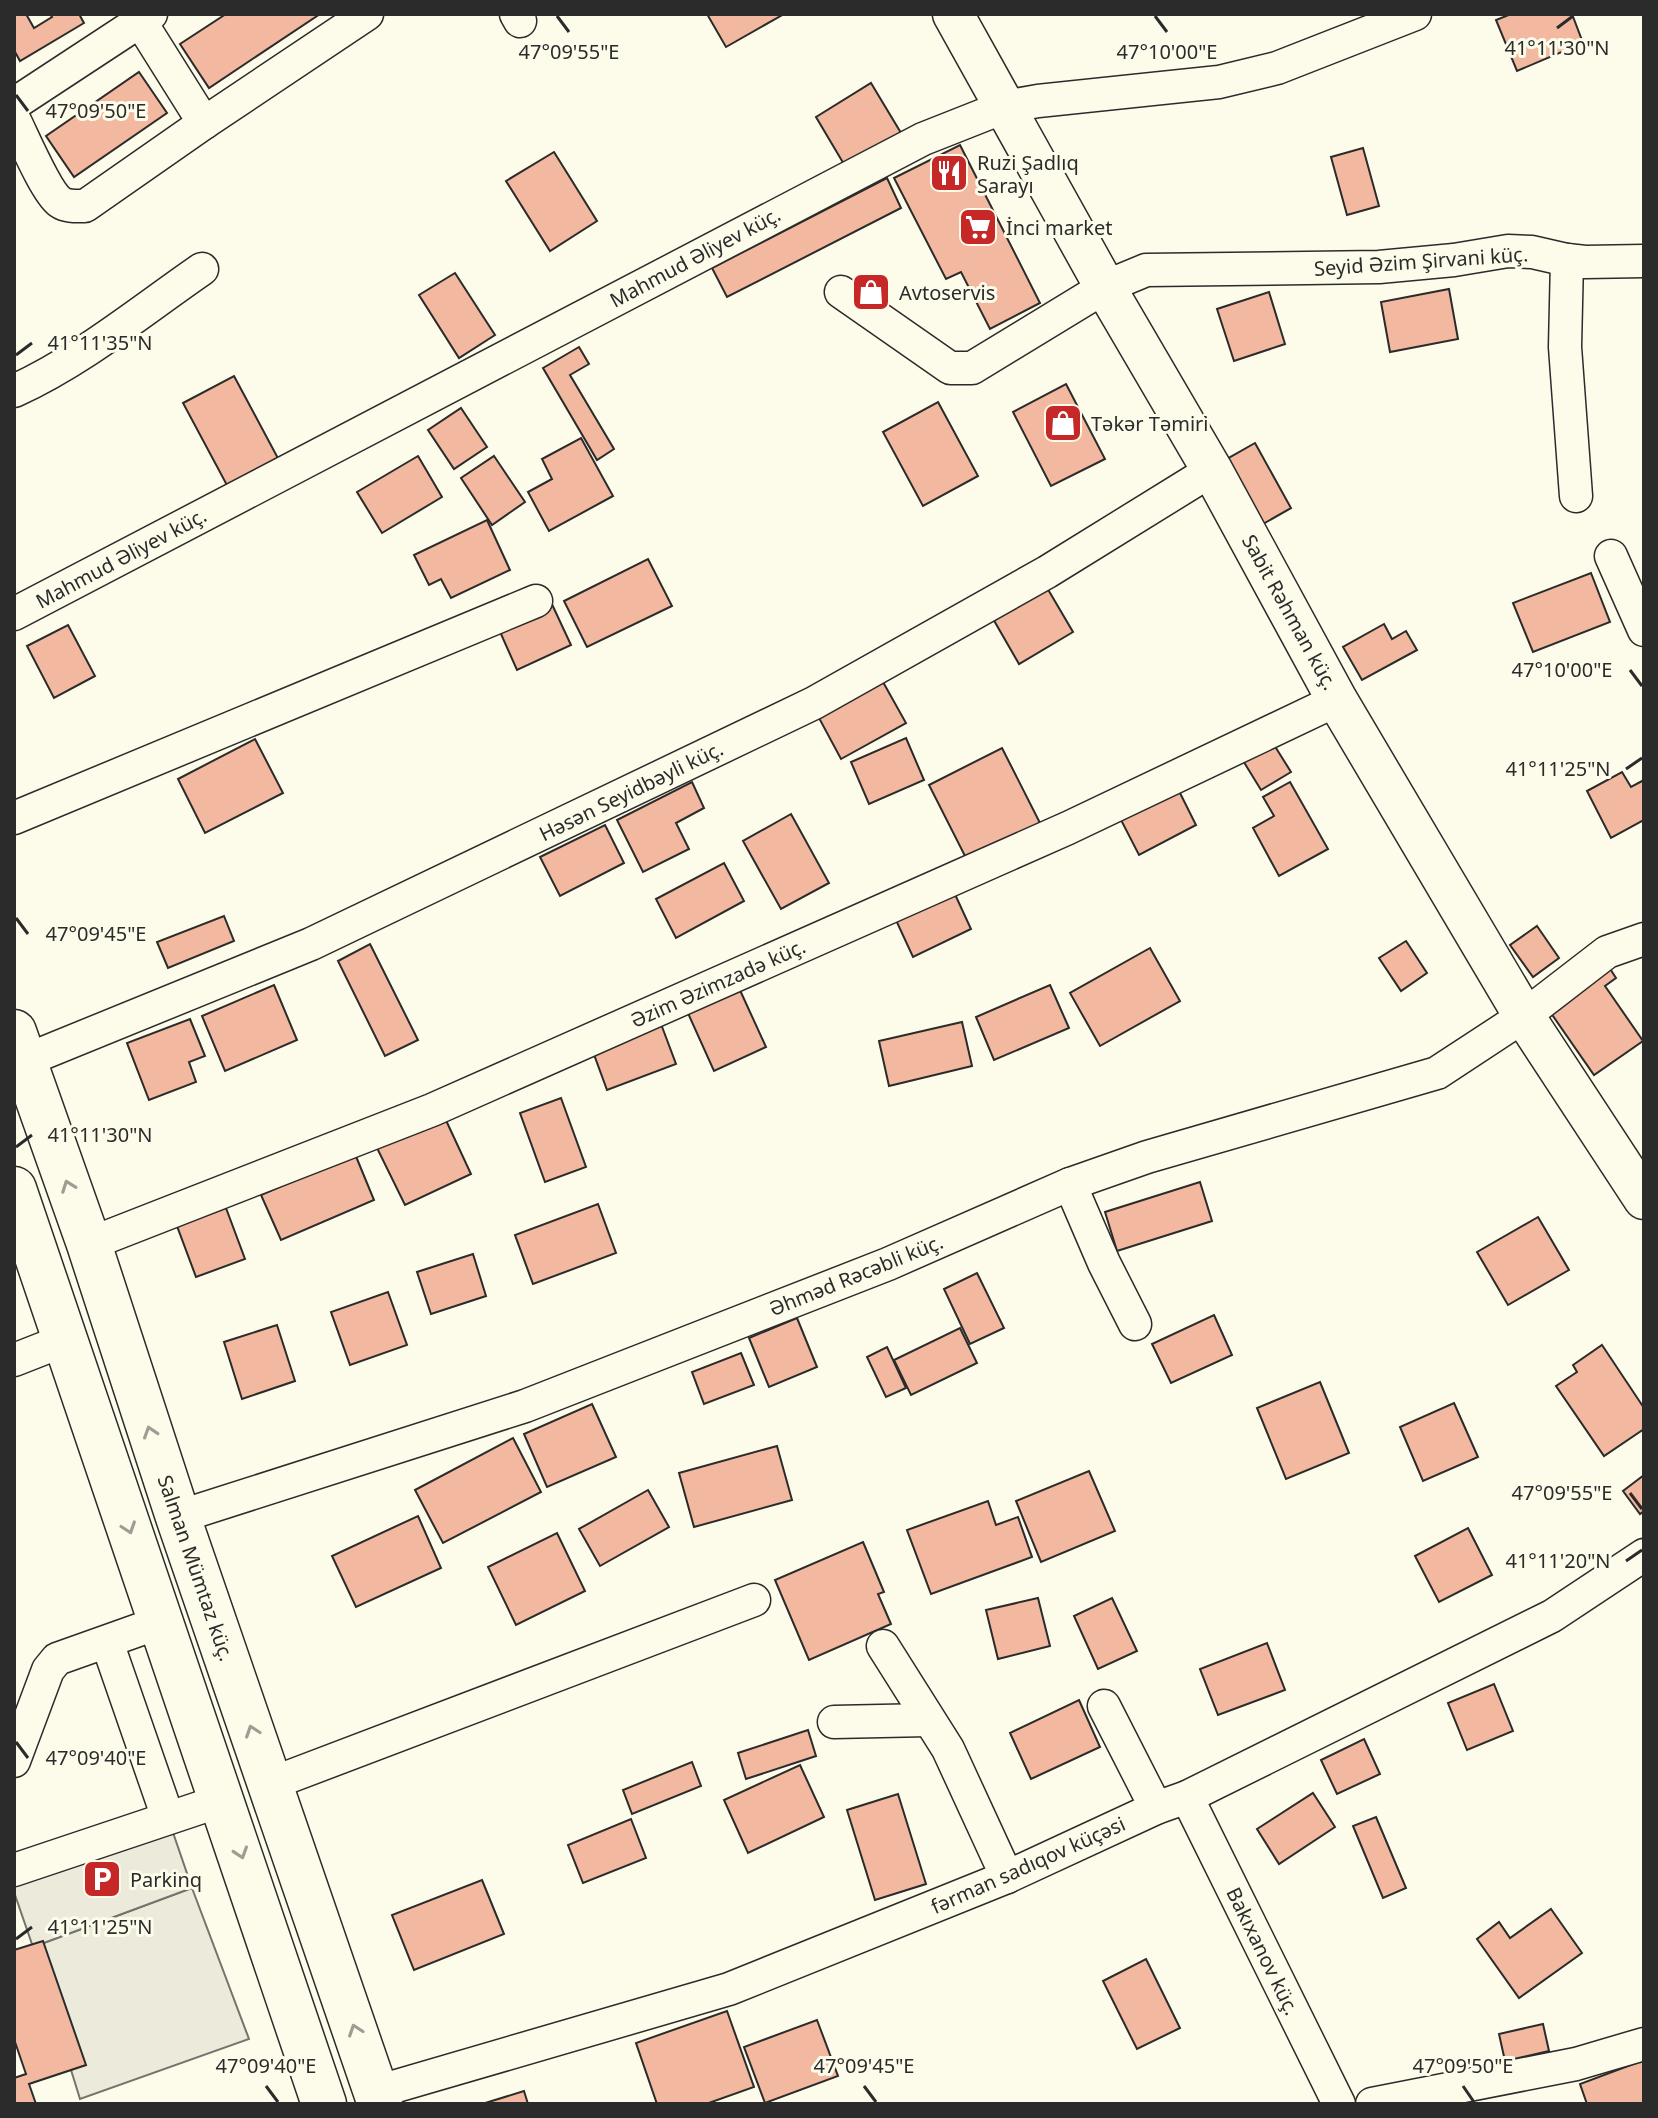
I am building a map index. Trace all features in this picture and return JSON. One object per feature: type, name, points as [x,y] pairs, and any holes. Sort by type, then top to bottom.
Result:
[{"type":"highway","name":"Salman Mümtaz küç.","points":[[19,1046],[378,2098]]},
{"type":"highway","points":[[14,1189],[26,1265],[65,1340],[324,2104]]},
{"type":"highway","points":[[223,1800],[270,1784]]},
{"type":"main road","name":"Sabit Rəhman küç.","points":[[961,16],[1004,107],[1212,470],[1337,700],[1524,1016],[1644,1199]]},
{"type":"street","points":[[14,119],[51,191],[61,202],[85,206],[367,14]]},
{"type":"street","name":"Mahmud Əliyev küç.","points":[[14,614],[923,139],[1004,107],[1219,82],[1277,68],[1415,14]]},
{"type":"street","points":[[14,104],[146,18],[204,123]]},
{"type":"street","name":"Seyid Əzim Şirvani küç.","points":[[841,292],[950,368],[972,368],[1105,287],[1146,270],[1379,267],[1508,251],[1532,252],[1567,260],[1644,261]]},
{"type":"street","points":[[1567,260],[1565,347],[1576,496]]},
{"type":"street","points":[[14,391],[47,376],[202,269]]},
{"type":"street","name":"Həsən Seyidbəyli küç.","points":[[19,1046],[311,944],[814,703],[1047,572],[1212,470]]},
{"type":"street","points":[[1611,556],[1644,630]]},
{"type":"street","points":[[14,818],[536,601]]},
{"type":"street","name":"Əzim Əzimzadə küç.","points":[[89,1244],[432,1110],[1068,828],[1337,700]]},
{"type":"street","name":"Əhməd Rəcəbli küç.","points":[[178,1517],[525,1406],[888,1264],[1070,1184],[1147,1157],[1437,1073],[1524,1016],[1607,952],[1644,939]]},
{"type":"street","points":[[1070,1184],[1104,1263],[1135,1324]]},
{"type":"street","points":[[14,1360],[65,1340]]},
{"type":"street","name":"fərman sadıqov küçəsi","points":[[378,2098],[729,1989],[1007,1877],[1156,1808],[1187,1797],[1552,1616],[1644,1555]]},
{"type":"street","points":[[270,1784],[754,1600]]},
{"type":"street","points":[[14,1761],[48,1670],[57,1659],[161,1622]]},
{"type":"street","points":[[107,1642],[168,1818]]},
{"type":"street","points":[[883,1646],[948,1749],[1007,1877]]},
{"type":"street","points":[[1104,1706],[1156,1808]]},
{"type":"street","points":[[834,1722],[928,1720]]},
{"type":"street","name":"Bakıxanov küç.","points":[[1187,1797],[1339,2104]]},
{"type":"street","points":[[14,1870],[223,1800]]},
{"type":"street","points":[[1372,2104],[1576,2064],[1644,2044]]},
{"type":"shaded area","name":"Parkinq","points":[[168,1818],[192,1888],[33,1947],[14,1892],[14,1870]]},
{"type":"shaded area","points":[[192,1888],[249,2039],[80,2099],[33,1947]]},
{"type":"building","points":[[14,14],[26,14],[34,28],[52,17],[50,14],[79,14],[84,23],[20,61],[14,50]]},
{"type":"building","points":[[226,14],[320,14],[209,88],[180,44]]},
{"type":"building","points":[[707,14],[784,14],[726,47]]},
{"type":"building","points":[[1511,14],[1572,14],[1583,43],[1517,71],[1496,20]]},
{"type":"building","points":[[139,72],[167,113],[74,177],[46,136]]},
{"type":"building","points":[[871,83],[901,133],[845,166],[816,117]]},
{"type":"building","points":[[960,145],[1040,303],[990,329],[961,272],[946,279],[894,178]]},
{"type":"building","points":[[1363,148],[1379,206],[1347,215],[1331,157]]},
{"type":"building","points":[[554,152],[597,221],[550,251],[506,181]]},
{"type":"building","points":[[887,178],[901,208],[727,297],[712,268]]},
{"type":"building","points":[[455,273],[495,335],[459,358],[419,295]]},
{"type":"building","points":[[1449,289],[1458,339],[1390,352],[1381,302]]},
{"type":"building","points":[[1269,292],[1285,344],[1234,361],[1217,309]]},
{"type":"building","points":[[579,347],[589,364],[570,375],[614,449],[597,460],[543,368]]},
{"type":"building","points":[[234,376],[288,477],[237,504],[183,403]]},
{"type":"building","points":[[1066,384],[1105,459],[1051,486],[1013,412]]},
{"type":"building","points":[[938,402],[978,476],[923,506],[883,432]]},
{"type":"building","points":[[461,408],[487,447],[454,469],[428,430]]},
{"type":"building","points":[[581,438],[613,496],[549,531],[528,492],[552,479],[542,459]]},
{"type":"building","points":[[1255,443],[1291,508],[1263,524],[1227,459]]},
{"type":"building","points":[[418,456],[442,497],[382,533],[357,492]]},
{"type":"building","points":[[494,456],[525,502],[492,525],[461,478]]},
{"type":"building","points":[[487,520],[510,570],[451,598],[441,579],[429,585],[414,555]]},
{"type":"building","points":[[648,559],[672,606],[587,647],[564,601]]},
{"type":"building","points":[[1591,573],[1610,622],[1533,652],[1513,603]]},
{"type":"building","points":[[1046,586],[1073,632],[1019,664],[992,617]]},
{"type":"building","points":[[550,600],[571,645],[517,670],[497,625]]},
{"type":"building","points":[[1384,624],[1392,639],[1406,631],[1417,650],[1362,680],[1343,647]]},
{"type":"building","points":[[68,625],[95,676],[54,698],[27,646]]},
{"type":"building","points":[[883,682],[906,723],[841,759],[819,718]]},
{"type":"building","points":[[906,738],[924,780],[869,804],[851,762]]},
{"type":"building","points":[[255,739],[283,793],[205,833],[178,779]]},
{"type":"building","points":[[1271,740],[1291,772],[1261,790],[1242,759]]},
{"type":"building","points":[[1002,748],[1040,823],[967,860],[929,785]]},
{"type":"building","points":[[1622,772],[1631,787],[1644,780],[1644,820],[1611,838],[1587,791]]},
{"type":"building","points":[[692,782],[704,808],[676,823],[689,849],[643,872],[617,820]]},
{"type":"building","points":[[1290,782],[1328,849],[1279,876],[1253,828],[1274,816],[1263,797]]},
{"type":"building","points":[[1178,789],[1196,825],[1139,855],[1120,818]]},
{"type":"building","points":[[791,814],[829,883],[781,909],[743,841]]},
{"type":"building","points":[[605,825],[624,863],[560,896],[540,857]]},
{"type":"building","points":[[724,863],[744,901],[676,938],[656,899]]},
{"type":"building","points":[[953,890],[971,929],[913,957],[895,918]]},
{"type":"building","points":[[224,916],[234,941],[168,968],[157,942]]},
{"type":"building","points":[[1537,926],[1559,958],[1533,977],[1510,945]]},
{"type":"building","points":[[1406,941],[1427,973],[1401,991],[1379,958]]},
{"type":"building","points":[[370,944],[418,1040],[385,1056],[338,961]]},
{"type":"building","points":[[1150,948],[1180,1001],[1100,1046],[1070,993]]},
{"type":"building","points":[[1607,964],[1616,978],[1605,986],[1643,1041],[1594,1075],[1546,1006]]},
{"type":"building","points":[[274,985],[297,1040],[225,1071],[202,1016]]},
{"type":"building","points":[[1050,985],[1069,1028],[994,1060],[976,1017]]},
{"type":"building","points":[[739,988],[766,1047],[714,1071],[687,1011]]},
{"type":"building","points":[[190,1019],[205,1056],[189,1062],[196,1082],[149,1100],[127,1043]]},
{"type":"building","points":[[962,1022],[972,1066],[889,1086],[879,1041]]},
{"type":"building","points":[[661,1024],[676,1064],[607,1090],[592,1049]]},
{"type":"building","points":[[561,1098],[586,1167],[545,1182],[520,1113]]},
{"type":"building","points":[[444,1116],[471,1174],[405,1205],[377,1148]]},
{"type":"building","points":[[355,1154],[374,1200],[281,1240],[261,1195]]},
{"type":"building","points":[[1200,1182],[1212,1221],[1117,1251],[1105,1212]]},
{"type":"building","points":[[598,1204],[616,1253],[533,1284],[515,1235]]},
{"type":"building","points":[[226,1208],[245,1259],[196,1277],[177,1226]]},
{"type":"building","points":[[1538,1217],[1569,1270],[1508,1305],[1477,1252]]},
{"type":"building","points":[[473,1254],[486,1296],[431,1314],[417,1272]]},
{"type":"building","points":[[977,1273],[1004,1328],[970,1344],[944,1289]]},
{"type":"building","points":[[388,1292],[407,1345],[350,1365],[331,1312]]},
{"type":"building","points":[[1214,1315],[1232,1355],[1171,1383],[1152,1344]]},
{"type":"building","points":[[797,1318],[817,1367],[769,1387],[749,1338]]},
{"type":"building","points":[[277,1325],[295,1381],[242,1399],[224,1342]]},
{"type":"building","points":[[960,1328],[977,1363],[911,1395],[894,1360]]},
{"type":"building","points":[[1602,1345],[1644,1408],[1644,1429],[1604,1456],[1556,1386],[1577,1372],[1573,1365]]},
{"type":"building","points":[[887,1347],[906,1388],[886,1397],[867,1357]]},
{"type":"building","points":[[741,1353],[754,1385],[704,1404],[692,1372]]},
{"type":"building","points":[[1320,1382],[1349,1453],[1286,1479],[1257,1408]]},
{"type":"building","points":[[1454,1403],[1478,1457],[1423,1481],[1400,1427]]},
{"type":"building","points":[[592,1404],[616,1457],[547,1487],[524,1434]]},
{"type":"building","points":[[513,1438],[541,1492],[443,1543],[415,1490]]},
{"type":"building","points":[[777,1446],[792,1500],[694,1527],[679,1473]]},
{"type":"building","points":[[1089,1471],[1115,1531],[1041,1562],[1016,1501]]},
{"type":"building","points":[[1644,1475],[1644,1511],[1640,1514],[1623,1491]]},
{"type":"building","points":[[648,1490],[669,1527],[600,1566],[579,1529]]},
{"type":"building","points":[[988,1501],[996,1525],[1018,1517],[1032,1557],[931,1594],[907,1530]]},
{"type":"building","points":[[418,1516],[441,1568],[356,1607],[332,1556]]},
{"type":"building","points":[[1468,1528],[1492,1575],[1439,1602],[1415,1556]]},
{"type":"building","points":[[557,1533],[585,1591],[516,1625],[488,1567]]},
{"type":"building","points":[[863,1542],[884,1592],[878,1594],[891,1624],[809,1660],[775,1580]]},
{"type":"building","points":[[1038,1598],[1050,1646],[998,1659],[986,1610]]},
{"type":"building","points":[[1112,1598],[1137,1651],[1098,1669],[1074,1616]]},
{"type":"building","points":[[1267,1643],[1285,1690],[1218,1715],[1200,1669]]},
{"type":"building","points":[[1494,1684],[1513,1731],[1467,1750],[1448,1703]]},
{"type":"building","points":[[1079,1700],[1100,1747],[1031,1779],[1010,1733]]},
{"type":"building","points":[[808,1730],[816,1756],[746,1779],[738,1753]]},
{"type":"building","points":[[1364,1739],[1380,1774],[1337,1794],[1321,1760]]},
{"type":"building","points":[[692,1762],[701,1786],[632,1814],[623,1790]]},
{"type":"building","points":[[800,1765],[824,1817],[748,1853],[724,1800]]},
{"type":"building","points":[[1313,1793],[1335,1827],[1279,1864],[1257,1829]]},
{"type":"building","points":[[898,1794],[926,1884],[875,1900],[847,1810]]},
{"type":"building","points":[[1376,1817],[1406,1888],[1383,1898],[1353,1826]]},
{"type":"building","points":[[631,1819],[646,1858],[583,1883],[568,1845]]},
{"type":"building","points":[[482,1880],[504,1934],[414,1970],[392,1915]]},
{"type":"building","points":[[1551,1909],[1582,1953],[1519,1998],[1477,1939],[1499,1922],[1510,1938]]},
{"type":"building","points":[[43,1941],[86,2065],[29,2084],[36,2104],[14,2104],[14,2078],[26,2074],[14,2039],[14,1950]]},
{"type":"building","points":[[1146,1959],[1180,2028],[1137,2049],[1103,1981]]},
{"type":"building","points":[[727,2011],[754,2087],[706,2104],[657,2104],[636,2043]]},
{"type":"building","points":[[817,2020],[838,2076],[765,2103],[744,2047]]},
{"type":"building","points":[[1543,2024],[1549,2051],[1505,2061],[1499,2034]]},
{"type":"building","points":[[1644,2060],[1644,2104],[1587,2104],[1580,2084]]},
{"type":"building","points":[[524,2091],[528,2104],[482,2104]]},
{"type":"place","name":"Ruzi Şadlıq Sarayı","points":[[949,173]]},
{"type":"place","name":"İnci market","points":[[978,227]]},
{"type":"place","name":"Avtoservis","points":[[871,292]]},
{"type":"place","name":"Təkər Təmiri","points":[[1063,423]]},
{"type":"place","name":"Parkinq","points":[[102,1879]]}]
